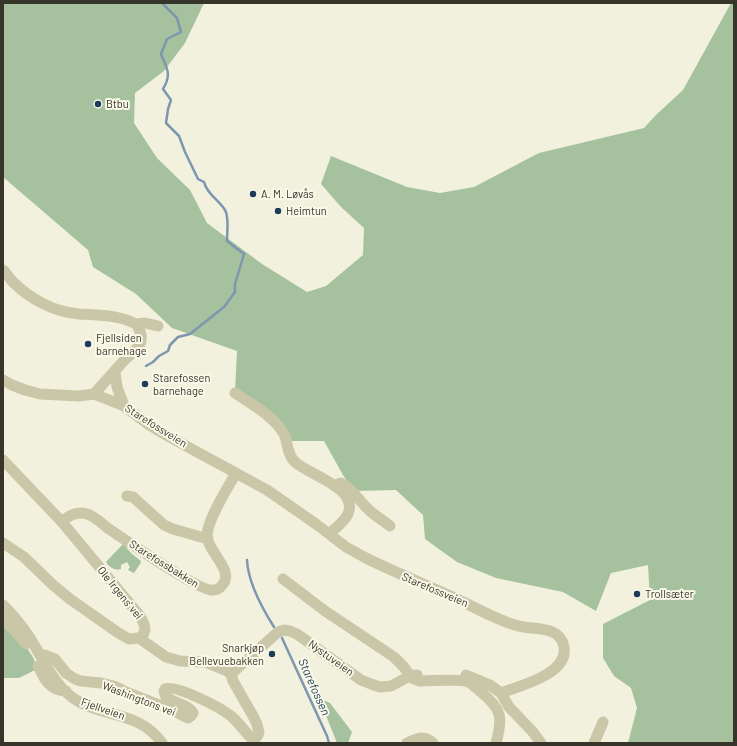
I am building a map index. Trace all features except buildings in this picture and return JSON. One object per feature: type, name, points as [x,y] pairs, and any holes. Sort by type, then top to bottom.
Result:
[{"type":"street","points":[[3,270],[14,283],[34,298],[56,309],[72,313],[122,318],[138,328],[159,330]]},
{"type":"street","points":[[94,394],[115,372],[122,362],[136,350],[141,340],[138,328]]},
{"type":"street","points":[[115,372],[117,388],[124,406]]},
{"type":"street","name":"Starefossveien","points":[[3,380],[25,390],[40,394],[79,396],[94,394],[124,406],[166,435],[275,495],[346,547],[366,558],[402,576],[433,588],[515,626],[553,631],[561,639],[564,648],[562,661],[554,670],[522,686],[501,694]]},
{"type":"street","points":[[235,393],[279,427],[286,440],[289,453],[295,463],[340,489],[346,496],[349,503],[348,512],[344,520],[330,534]]},
{"type":"street","name":"Ole Irgens' vei","points":[[3,460],[62,522],[140,616],[145,630],[143,635],[139,638]]},
{"type":"street","points":[[127,496],[133,497],[164,525],[208,539],[207,536],[209,526],[236,473]]},
{"type":"street","points":[[335,486],[341,483],[348,486],[354,491],[368,510],[390,526]]},
{"type":"street","name":"Starefossbakken","points":[[62,522],[74,513],[88,514],[154,559],[202,588],[211,590],[220,589],[226,581],[226,575],[224,568],[211,549],[208,539]]},
{"type":"street","points":[[3,543],[24,557],[52,585],[117,632],[129,638],[139,638],[166,657],[180,661],[205,662],[231,674]]},
{"type":"street","points":[[283,579],[325,611],[394,658],[414,679],[419,681],[464,681],[472,684],[492,702],[498,712],[500,717],[500,728],[496,743]]},
{"type":"street","points":[[3,604],[23,628],[52,676],[66,691]]},
{"type":"street","name":"Fjellveien","points":[[3,619],[27,646],[50,686],[56,690],[66,691],[73,698],[84,704],[128,717],[150,731],[162,743]]},
{"type":"street","name":"Nystuveien","points":[[231,674],[273,636],[284,630],[297,634],[361,680],[371,684],[380,687],[391,686],[410,676]]},
{"type":"street","name":"Washingtons vei","points":[[41,657],[45,655],[55,659],[66,673],[75,679],[114,686],[188,718],[192,716],[192,710],[166,697],[164,691],[165,689],[169,688],[189,694],[224,711],[237,722],[250,737],[256,738],[259,733],[257,724],[233,681],[231,674]]},
{"type":"street","points":[[410,676],[422,674],[469,675],[490,686],[501,694],[509,707],[532,731],[541,743]]},
{"type":"street","points":[[594,743],[603,722]]},
{"type":"street","points":[[408,743],[425,737],[433,743]]},
{"type":"green space","points":[[3,3],[204,3],[185,43],[164,71],[135,93],[134,123],[157,158],[190,190],[207,223],[262,264],[307,292],[326,286],[363,255],[364,228],[341,207],[321,184],[331,156],[407,187],[440,193],[474,187],[539,153],[644,128],[683,90],[731,3],[734,3],[734,743],[628,743],[637,708],[631,688],[614,676],[603,658],[603,624],[650,600],[648,565],[611,573],[596,611],[563,592],[496,578],[457,562],[425,539],[423,515],[396,490],[354,491],[343,475],[324,441],[292,441],[286,429],[235,391],[237,351],[172,328],[136,294],[93,267],[88,250],[3,177]]},
{"type":"green space","points":[[123,544],[141,561],[134,573],[128,570],[130,567],[127,562],[121,565],[121,569],[117,569],[112,568],[106,562]]},
{"type":"green space","points":[[3,621],[18,634],[34,659],[35,670],[19,678],[3,678]]},
{"type":"green space","points":[[319,698],[330,703],[352,732],[348,743],[337,743]]},
{"type":"waterway","points":[[146,366],[168,351],[170,345],[178,337],[190,334],[224,307],[235,292],[235,284],[244,254],[227,241],[228,223],[224,208],[208,191],[204,182],[198,179],[179,136],[166,123],[171,100],[163,89],[166,84],[168,72],[161,54],[167,39],[181,32],[177,18],[162,3]]},
{"type":"waterway","name":"Starefossen","points":[[247,560],[253,586],[260,603],[274,627]]},
{"type":"waterway","name":"Starefossen","points":[[282,638],[329,743]]},
{"type":"place","name":"Btbu","points":[[98,104]]},
{"type":"place","name":"A. M. Løvås","points":[[253,194]]},
{"type":"place","name":"Heimtun","points":[[278,211]]},
{"type":"place","name":"Fjellsiden barnehage","points":[[88,344]]},
{"type":"place","name":"Starefossen barnehage","points":[[145,384]]},
{"type":"place","name":"Trollsæter","points":[[637,594]]},
{"type":"place","name":"Snarkjøp Bellevuebakken","points":[[272,654]]}]
